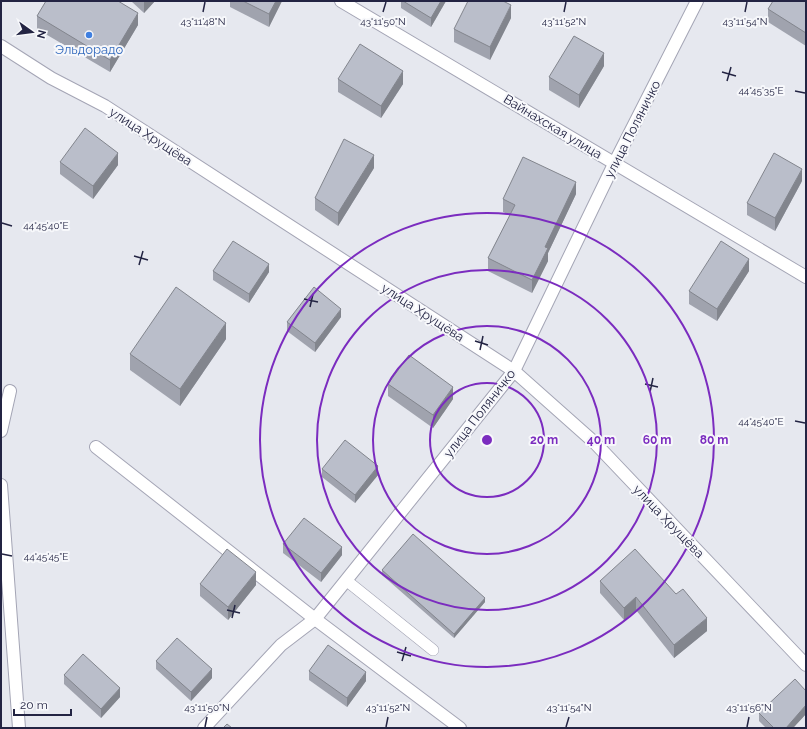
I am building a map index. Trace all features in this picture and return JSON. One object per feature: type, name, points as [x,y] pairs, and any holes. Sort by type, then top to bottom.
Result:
[{"type":"street","name":"Вайнахская улица","points":[[341,1],[615,162],[806,277]]},
{"type":"street","name":"улица Поляничко","points":[[204,728],[281,645],[315,619],[514,371],[615,162],[696,1]]},
{"type":"street","name":"улица Хрущёва","points":[[1,46],[51,78],[105,106],[514,371],[595,443],[806,665]]},
{"type":"street","points":[[1,431],[10,391]]},
{"type":"street","points":[[96,447],[315,619],[460,728]]},
{"type":"street","points":[[1,485],[19,728]]},
{"type":"lane","points":[[347,581],[433,650]]},
{"type":"building","points":[[46,1],[118,1],[138,13],[110,60],[37,16]]},
{"type":"building","points":[[243,1],[276,1],[269,14]]},
{"type":"building","points":[[403,1],[441,1],[431,18]]},
{"type":"building","points":[[468,1],[503,1],[511,5],[490,47],[454,29]]},
{"type":"building","points":[[773,1],[806,1],[806,33],[768,9]]},
{"type":"building","points":[[574,36],[604,53],[579,95],[549,77]]},
{"type":"building","points":[[360,44],[403,71],[381,106],[338,79]]},
{"type":"building","points":[[85,128],[118,153],[93,186],[60,162]]},
{"type":"building","points":[[344,139],[374,155],[338,213],[315,198]]},
{"type":"building","points":[[774,153],[802,169],[775,218],[747,203]]},
{"type":"building","points":[[523,157],[576,182],[545,247],[548,248],[532,280],[488,258],[515,205],[503,199]]},
{"type":"building","points":[[233,241],[269,264],[249,294],[213,271]]},
{"type":"building","points":[[721,241],[749,259],[717,309],[689,291]]},
{"type":"building","points":[[176,287],[226,323],[180,389],[130,354]]},
{"type":"building","points":[[314,287],[341,309],[315,343],[287,322]]},
{"type":"building","points":[[409,355],[453,387],[433,415],[388,384]]},
{"type":"building","points":[[345,440],[378,466],[355,495],[322,469]]},
{"type":"building","points":[[304,518],[342,547],[321,573],[283,544]]},
{"type":"building","points":[[413,534],[485,598],[454,634],[382,570]]},
{"type":"building","points":[[227,549],[256,572],[228,607],[200,584]]},
{"type":"building","points":[[635,549],[676,594],[683,589],[707,618],[674,645],[636,597],[624,608],[600,581]]},
{"type":"building","points":[[177,638],[212,669],[191,692],[156,661]]},
{"type":"building","points":[[328,645],[366,672],[347,698],[309,671]]},
{"type":"building","points":[[83,654],[120,688],[101,709],[64,675]]},
{"type":"building","points":[[795,679],[806,691],[806,705],[786,728],[774,728],[759,713]]},
{"type":"building","points":[[227,724],[232,728],[223,728]]},
{"type":"place","name":"Эльдорадо","points":[[89,35]]}]
